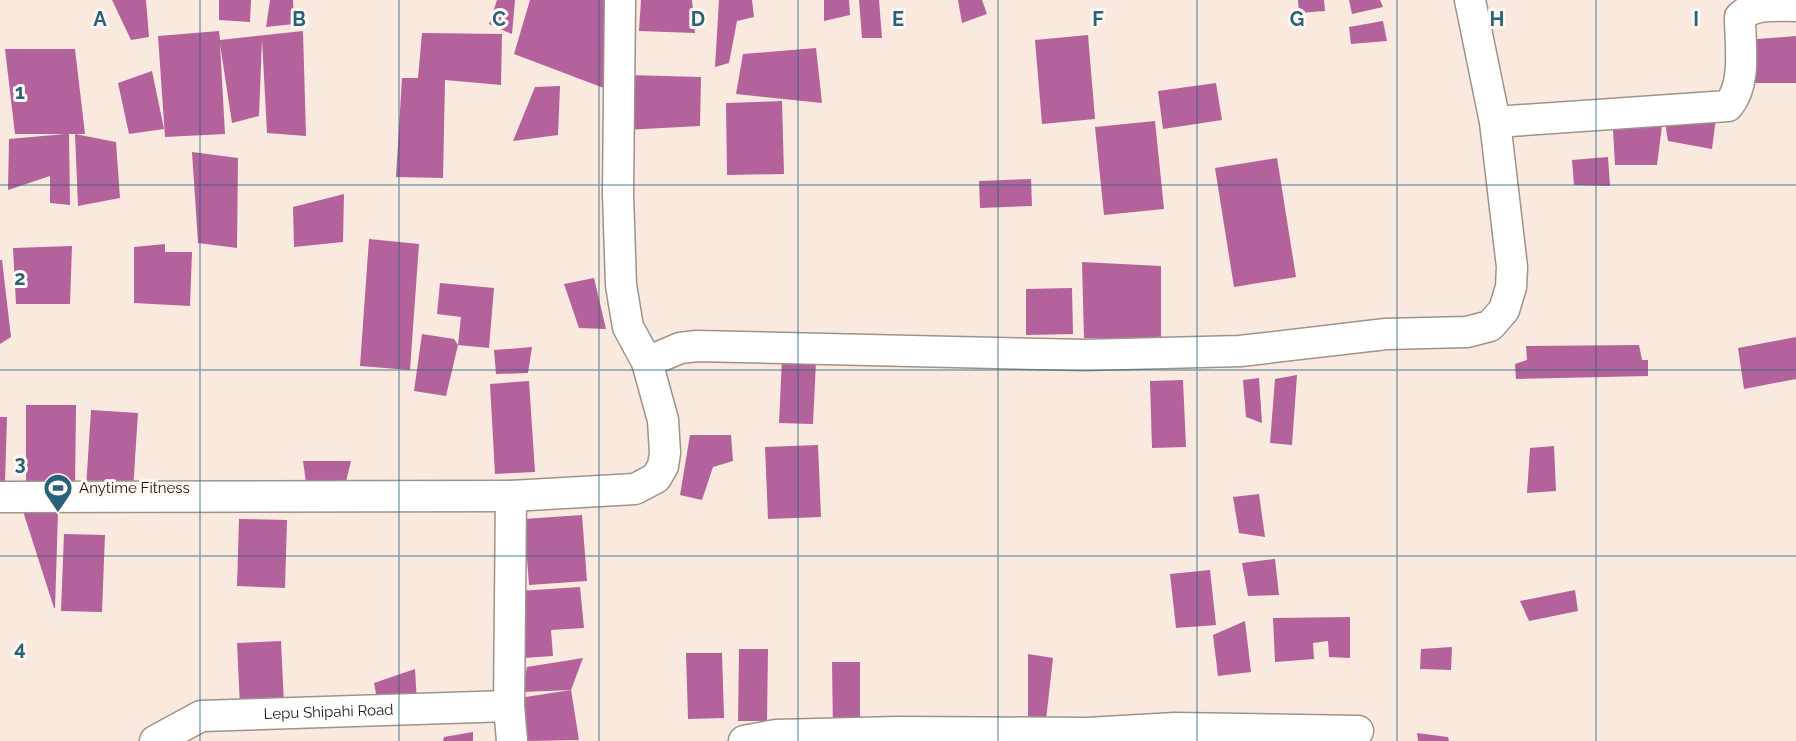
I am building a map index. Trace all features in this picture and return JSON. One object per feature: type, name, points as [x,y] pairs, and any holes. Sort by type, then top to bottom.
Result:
[{"type":"street","points":[[0,497],[511,496],[635,489],[656,478],[663,466],[665,453],[663,420],[648,362],[628,327],[621,285],[618,194],[620,0]]},
{"type":"street","points":[[648,362],[680,348],[697,346],[1084,355],[1240,351],[1386,334],[1467,332],[1490,326],[1504,310],[1511,287],[1512,267],[1495,122],[1470,0]]},
{"type":"street","points":[[1495,122],[1728,106],[1737,96],[1740,17],[1747,10],[1756,8],[1796,6]]},
{"type":"street","points":[[511,496],[509,706],[512,741]]},
{"type":"street","name":"Lepu Shipahi Road","points":[[155,741],[201,716],[509,706]]},
{"type":"street","points":[[744,741],[776,735],[898,732],[1087,733],[1175,728],[1358,731]]},
{"type":"shaded area","points":[[0,0],[1796,0],[1796,741],[0,741]]},
{"type":"building","points":[[112,0],[146,0],[149,37],[131,40]]},
{"type":"building","points":[[219,0],[251,0],[250,22],[219,20]]},
{"type":"building","points":[[270,0],[293,0],[294,24],[266,27]]},
{"type":"building","points":[[497,0],[515,0],[512,34],[489,24]]},
{"type":"building","points":[[530,0],[610,0],[609,90],[514,54]]},
{"type":"building","points":[[641,0],[692,0],[695,33],[639,31]]},
{"type":"building","points":[[719,0],[752,0],[754,17],[737,21],[729,63],[715,67]]},
{"type":"building","points":[[824,0],[849,0],[850,15],[824,21]]},
{"type":"building","points":[[859,0],[879,0],[882,38],[862,38]]},
{"type":"building","points":[[958,0],[982,0],[987,14],[962,23]]},
{"type":"building","points":[[1298,0],[1324,0],[1325,11],[1299,13]]},
{"type":"building","points":[[1349,0],[1380,0],[1383,7],[1352,14]]},
{"type":"building","points":[[1383,21],[1387,41],[1351,44],[1349,27]]},
{"type":"building","points":[[219,31],[220,40],[303,31],[306,136],[267,133],[262,39],[259,116],[232,123],[220,44],[225,134],[165,137],[158,36]]},
{"type":"building","points":[[422,33],[502,34],[501,85],[445,80],[443,178],[396,177],[402,78],[418,78]]},
{"type":"building","points":[[1088,35],[1095,119],[1042,124],[1035,40]]},
{"type":"building","points":[[1796,36],[1796,83],[1750,83],[1757,39]]},
{"type":"building","points":[[816,48],[822,103],[736,94],[743,54]]},
{"type":"building","points":[[5,49],[75,49],[85,134],[69,134],[70,205],[50,203],[50,176],[8,190],[9,139],[65,134],[15,134]]},
{"type":"building","points":[[152,71],[164,129],[129,134],[118,83]]},
{"type":"building","points":[[629,75],[701,77],[700,126],[624,130]]},
{"type":"building","points":[[1216,83],[1222,120],[1163,129],[1158,91]]},
{"type":"building","points":[[560,86],[558,135],[513,141],[535,87]]},
{"type":"building","points":[[782,101],[784,174],[727,175],[726,103]]},
{"type":"building","points":[[1716,118],[1712,149],[1668,141],[1665,122]]},
{"type":"building","points":[[1155,121],[1164,209],[1104,215],[1095,127]]},
{"type":"building","points":[[1662,126],[1657,165],[1615,165],[1613,130]]},
{"type":"building","points":[[75,134],[116,142],[120,198],[78,206]]},
{"type":"building","points":[[192,152],[238,158],[237,248],[198,243]]},
{"type":"building","points":[[1608,157],[1610,186],[1574,185],[1572,160]]},
{"type":"building","points":[[1277,158],[1296,277],[1234,287],[1215,168]]},
{"type":"building","points":[[1031,179],[1032,206],[980,208],[979,181]]},
{"type":"building","points":[[344,194],[343,242],[294,247],[293,207]]},
{"type":"building","points":[[369,239],[419,244],[410,370],[360,366]]},
{"type":"building","points":[[165,244],[165,252],[192,252],[190,306],[134,303],[134,247]]},
{"type":"building","points":[[72,246],[70,304],[16,304],[13,248]]},
{"type":"building","points":[[0,260],[2,260],[11,337],[0,344]]},
{"type":"building","points":[[1082,262],[1161,266],[1161,339],[1084,338]]},
{"type":"building","points":[[594,278],[606,329],[579,328],[564,284]]},
{"type":"building","points":[[440,283],[494,288],[489,348],[458,345],[461,317],[437,314]]},
{"type":"building","points":[[1072,288],[1073,334],[1026,335],[1026,289]]},
{"type":"building","points":[[422,334],[454,339],[458,345],[446,396],[414,391]]},
{"type":"building","points":[[1796,337],[1796,379],[1744,389],[1738,348]]},
{"type":"building","points":[[1639,345],[1642,360],[1648,360],[1648,376],[1516,379],[1515,364],[1527,360],[1526,346]]},
{"type":"building","points":[[532,347],[528,373],[496,374],[494,350]]},
{"type":"building","points":[[782,359],[816,361],[813,424],[779,423]]},
{"type":"building","points":[[1297,375],[1292,445],[1270,443],[1275,379]]},
{"type":"building","points":[[1259,378],[1262,423],[1246,417],[1243,380]]},
{"type":"building","points":[[1183,380],[1186,447],[1152,448],[1150,381]]},
{"type":"building","points":[[529,381],[535,472],[495,474],[490,384]]},
{"type":"building","points":[[26,405],[76,405],[75,489],[26,489]]},
{"type":"building","points":[[91,410],[138,413],[133,490],[86,488]]},
{"type":"building","points":[[0,417],[7,417],[5,481],[0,481]]},
{"type":"building","points":[[690,435],[731,435],[733,461],[713,467],[702,500],[680,495]]},
{"type":"building","points":[[818,445],[821,517],[768,519],[765,447]]},
{"type":"building","points":[[1554,446],[1556,491],[1527,493],[1530,448]]},
{"type":"building","points":[[303,461],[351,461],[344,490],[307,490]]},
{"type":"building","points":[[1259,494],[1265,537],[1239,533],[1233,497]]},
{"type":"building","points":[[22,508],[58,513],[55,608],[54,608]]},
{"type":"building","points":[[582,515],[587,581],[529,585],[524,519]]},
{"type":"building","points":[[239,519],[287,520],[285,588],[237,586]]},
{"type":"building","points":[[64,534],[105,535],[102,612],[61,611]]},
{"type":"building","points":[[1275,559],[1279,595],[1248,596],[1242,563]]},
{"type":"building","points":[[1210,570],[1216,625],[1176,628],[1170,574]]},
{"type":"building","points":[[580,587],[584,628],[551,630],[553,656],[524,658],[519,591]]},
{"type":"building","points":[[1575,590],[1578,611],[1529,621],[1520,601]]},
{"type":"building","points":[[1350,617],[1350,658],[1329,657],[1328,641],[1313,643],[1314,659],[1275,662],[1273,618]]},
{"type":"building","points":[[1245,621],[1251,672],[1218,676],[1213,635]]},
{"type":"building","points":[[281,641],[284,704],[240,706],[237,643]]},
{"type":"building","points":[[1452,647],[1451,670],[1420,669],[1421,649]]},
{"type":"building","points":[[739,649],[768,649],[767,721],[738,721]]},
{"type":"building","points":[[686,653],[722,653],[724,718],[688,719]]},
{"type":"building","points":[[1028,654],[1053,658],[1046,720],[1028,717]]},
{"type":"building","points":[[583,658],[571,690],[522,692],[527,667]]},
{"type":"building","points":[[832,662],[860,662],[860,732],[833,732]]},
{"type":"building","points":[[415,669],[417,703],[378,704],[374,683]]},
{"type":"building","points":[[571,690],[579,740],[526,741],[519,698]]},
{"type":"building","points":[[473,732],[473,741],[443,741],[444,737]]},
{"type":"building","points":[[1417,733],[1448,737],[1449,741],[1418,741]]},
{"type":"place","name":"Anytime Fitness","points":[[58,514]]}]
